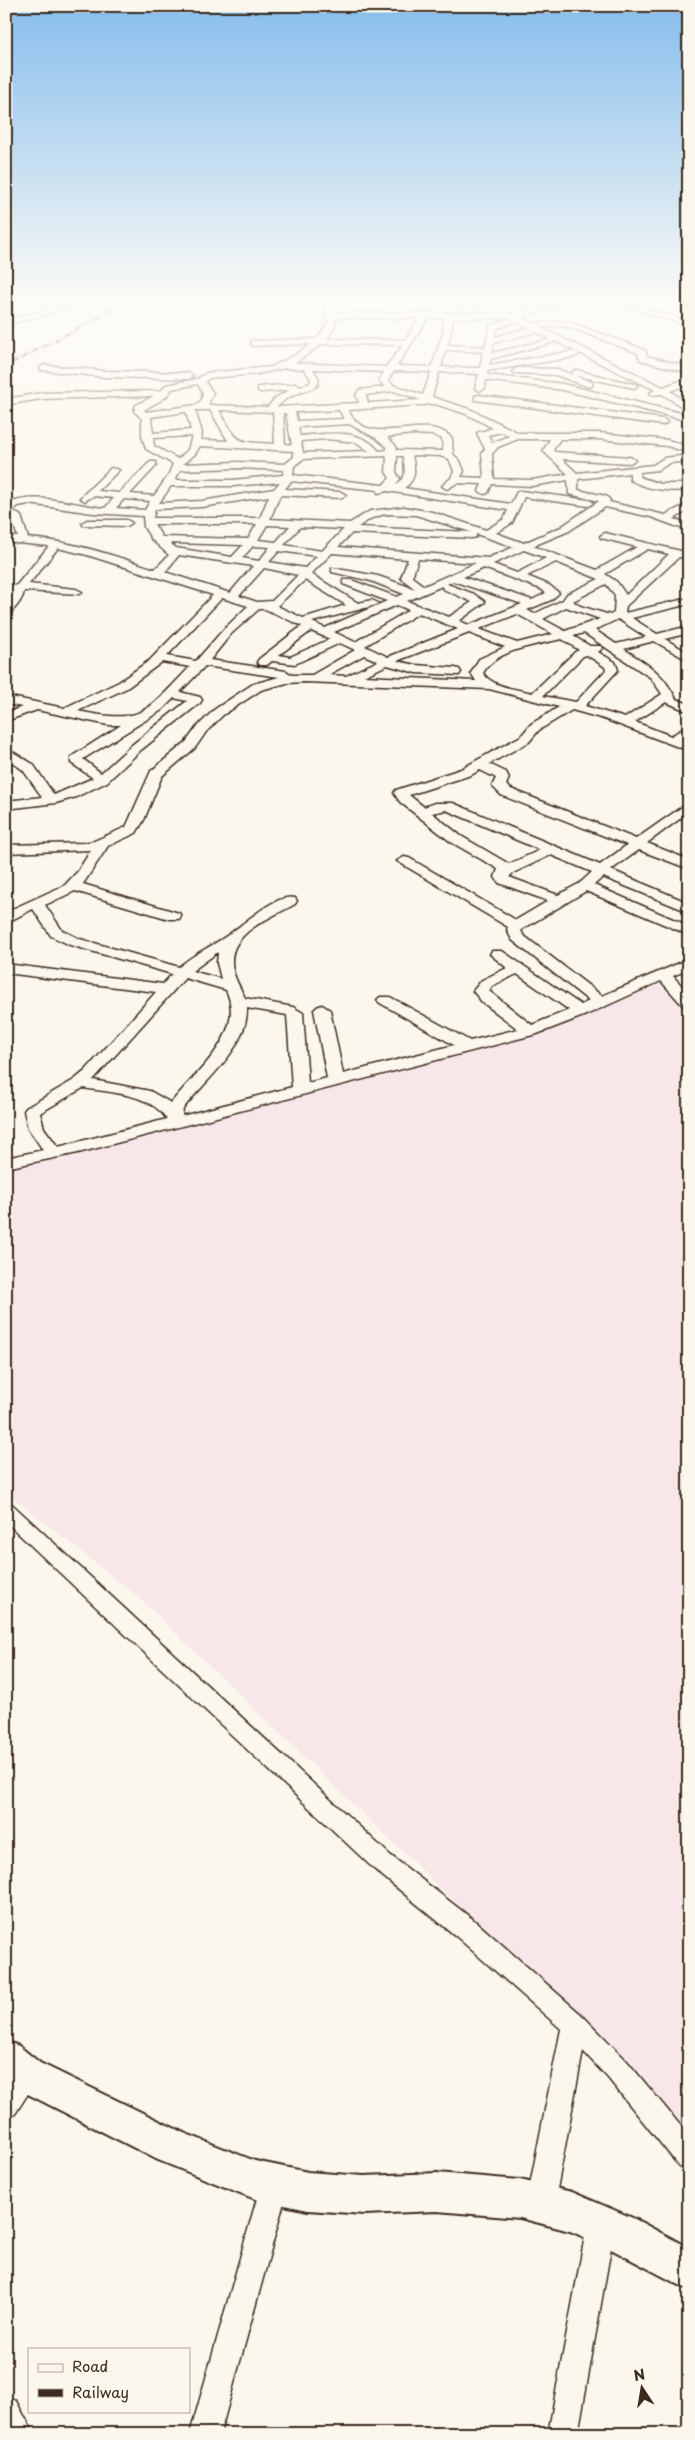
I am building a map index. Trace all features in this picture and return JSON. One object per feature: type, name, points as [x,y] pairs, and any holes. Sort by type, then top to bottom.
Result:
[{"type":"street","points":[[153,414],[145,415],[149,447],[177,465],[288,467]]},
{"type":"street","points":[[195,414],[197,438],[192,454],[177,465],[150,512],[151,534],[173,551],[261,564],[304,573],[355,606]]},
{"type":"street","points":[[216,414],[231,440],[238,444]]},
{"type":"street","points":[[272,414],[280,447]]},
{"type":"street","points":[[235,560],[251,542],[264,522],[277,492],[288,478],[288,467],[297,447],[291,414]]},
{"type":"street","points":[[346,414],[350,422]]},
{"type":"street","points":[[408,414],[416,432]]},
{"type":"street","points":[[484,414],[502,429],[517,436]]},
{"type":"street","points":[[524,414],[589,422],[666,422],[678,421],[685,417]]},
{"type":"street","points":[[673,414],[685,417]]},
{"type":"street","points":[[102,779],[76,760],[77,756],[158,707],[201,664],[227,632],[261,605],[276,603],[347,531],[368,514],[385,486],[395,479],[391,472],[392,453],[389,444],[377,435],[350,422],[292,424]]},
{"type":"street","points":[[467,513],[489,481],[484,461],[487,453],[490,449],[517,436],[557,435],[589,422],[689,450]]},
{"type":"street","points":[[490,449],[482,433],[502,429]]},
{"type":"street","points":[[377,435],[416,432],[446,436],[459,471],[455,480],[417,512]]},
{"type":"street","points":[[557,435],[548,451],[559,458],[574,477],[573,492],[583,496],[602,498],[604,503]]},
{"type":"street","points":[[147,436],[197,438],[238,444],[280,447],[297,447],[352,438],[367,444],[376,453]]},
{"type":"street","points":[[668,443],[689,438]]},
{"type":"street","points":[[297,447],[344,471],[385,486],[435,496],[467,513],[491,535]]},
{"type":"street","points":[[168,483],[233,483],[344,471],[376,453],[407,452],[456,459]]},
{"type":"street","points":[[396,488],[407,483],[411,476],[407,452]]},
{"type":"street","points":[[559,458],[616,460],[689,458]]},
{"type":"street","points":[[455,480],[525,483],[655,468],[671,458]]},
{"type":"street","points":[[107,511],[153,464]]},
{"type":"street","points":[[635,469],[634,478],[639,481],[669,487],[689,487]]},
{"type":"street","points":[[76,508],[114,470]]},
{"type":"street","points":[[6,539],[56,544],[150,512],[277,492],[339,499],[344,471]]},
{"type":"street","points":[[491,535],[505,524],[515,508],[525,483]]},
{"type":"street","points":[[91,493],[121,496],[150,512]]},
{"type":"street","points":[[520,494],[578,503],[604,503],[666,519],[685,532],[663,550]]},
{"type":"street","points":[[24,540],[16,516],[7,511],[15,504],[29,501],[93,510],[150,512],[264,522],[298,523],[327,521],[347,531]]},
{"type":"street","points":[[252,670],[270,657],[306,624],[355,606],[378,605],[397,601],[578,522],[604,503]]},
{"type":"street","points":[[666,519],[689,506]]},
{"type":"street","points":[[368,514],[380,511],[467,513],[515,508]]},
{"type":"street","points":[[80,535],[93,510]]},
{"type":"street","points":[[64,713],[123,685],[159,658],[261,564],[298,523]]},
{"type":"street","points":[[290,532],[347,531],[491,535],[602,577],[621,593],[619,614]]},
{"type":"street","points":[[80,535],[158,573],[261,605],[387,661],[416,669],[477,673]]},
{"type":"street","points":[[467,555],[469,535]]},
{"type":"street","points":[[605,536],[689,556]]},
{"type":"street","points":[[157,540],[204,539],[251,542],[412,561],[532,604]]},
{"type":"street","points":[[8,608],[20,588],[56,544]]},
{"type":"street","points":[[535,618],[566,602],[571,596],[646,546]]},
{"type":"street","points":[[158,573],[174,555],[173,551]]},
{"type":"street","points":[[619,614],[677,553]]},
{"type":"street","points":[[346,680],[387,661],[519,610],[552,596],[554,593],[552,590],[467,555],[412,561]]},
{"type":"street","points":[[517,577],[555,558]]},
{"type":"street","points":[[412,561],[406,578],[418,592]]},
{"type":"street","points":[[314,563],[374,578],[418,592]]},
{"type":"street","points":[[336,570],[347,582],[378,605],[451,621],[516,647]]},
{"type":"street","points":[[347,582],[397,601],[413,612]]},
{"type":"street","points":[[437,584],[470,596],[479,602],[451,621]]},
{"type":"street","points":[[6,587],[76,592]]},
{"type":"street","points":[[477,673],[483,662],[516,647],[586,629],[619,614],[689,601]]},
{"type":"street","points":[[566,602],[576,608],[619,614],[689,658]]},
{"type":"street","points":[[325,632],[378,605]]},
{"type":"street","points":[[507,870],[456,839],[405,800],[401,793],[454,776],[480,765],[525,739],[535,727],[575,706],[612,670],[611,665],[588,650],[519,610]]},
{"type":"street","points":[[6,849],[71,849],[102,844],[131,830],[156,774],[191,745],[201,730],[218,712],[257,687],[287,679],[310,678],[360,648],[413,612]]},
{"type":"street","points":[[586,629],[655,675],[661,681],[667,696],[672,701],[689,708]]},
{"type":"street","points":[[536,696],[573,659],[588,650],[688,630]]},
{"type":"street","points":[[270,657],[291,661],[340,639]]},
{"type":"street","points":[[159,658],[310,678],[441,682],[494,686],[575,706],[627,722],[689,747]]},
{"type":"street","points":[[477,673],[482,680],[494,686]]},
{"type":"street","points":[[6,805],[51,800],[71,794],[102,779],[137,747],[196,700],[171,693]]},
{"type":"street","points":[[627,722],[667,696]]},
{"type":"street","points":[[6,700],[108,721],[126,721],[140,718]]},
{"type":"street","points":[[6,717],[36,706]]},
{"type":"street","points":[[672,741],[689,729]]},
{"type":"street","points":[[6,752],[28,766],[51,800]]},
{"type":"street","points":[[480,765],[501,775],[503,778],[499,786],[506,792],[638,843],[689,865]]},
{"type":"street","points":[[422,813],[435,807],[448,806],[689,908]]},
{"type":"street","points":[[600,1002],[517,937],[514,930],[516,926],[585,886],[601,871],[689,806]]},
{"type":"street","points":[[6,919],[34,903],[73,886],[102,844]]},
{"type":"street","points":[[550,850],[507,870],[502,877],[504,880],[560,901]]},
{"type":"street","points":[[404,861],[516,926]]},
{"type":"street","points":[[73,886],[174,916]]},
{"type":"street","points":[[585,886],[689,931]]},
{"type":"street","points":[[54,1153],[35,1126],[31,1118],[32,1111],[80,1083],[129,1033],[181,972],[199,957],[290,901]]},
{"type":"street","points":[[34,903],[45,913],[56,933],[63,937],[233,987]]},
{"type":"street","points":[[175,1119],[179,1102],[228,1042],[239,1019],[239,1002],[224,967],[223,957],[229,940]]},
{"type":"street","points":[[497,954],[581,1012]]},
{"type":"street","points":[[6,1163],[54,1153],[175,1119],[300,1090],[531,1031],[581,1012],[689,963]]},
{"type":"street","points":[[6,968],[167,989]]},
{"type":"street","points":[[518,968],[487,983],[481,991],[487,999],[531,1031]]},
{"type":"street","points":[[663,974],[689,1004]]},
{"type":"street","points":[[385,1000],[469,1047]]},
{"type":"street","points":[[239,1002],[288,1010],[295,1014],[300,1090]]},
{"type":"street","points":[[322,1010],[336,1081]]},
{"type":"street","points":[[80,1083],[144,1094],[162,1103],[175,1119]]},
{"type":"street","points":[[6,1510],[382,1862],[466,1929],[575,2024],[617,2069],[689,2157]]},
{"type":"street","points":[[540,2205],[575,2024]]},
{"type":"street","points":[[13,2079],[172,2147],[255,2180],[308,2191],[364,2195],[437,2192],[520,2199],[572,2212],[621,2233],[689,2270]]},
{"type":"street","points":[[205,2434],[276,2184]]},
{"type":"street","points":[[563,2434],[601,2225]]},
{"type":"street","points":[[6,2411],[19,2434]]},
{"type":"shaded area","points":[[666,970],[689,997],[689,2144],[542,1986],[137,1596],[6,1492],[6,1169],[560,1026]]}]
